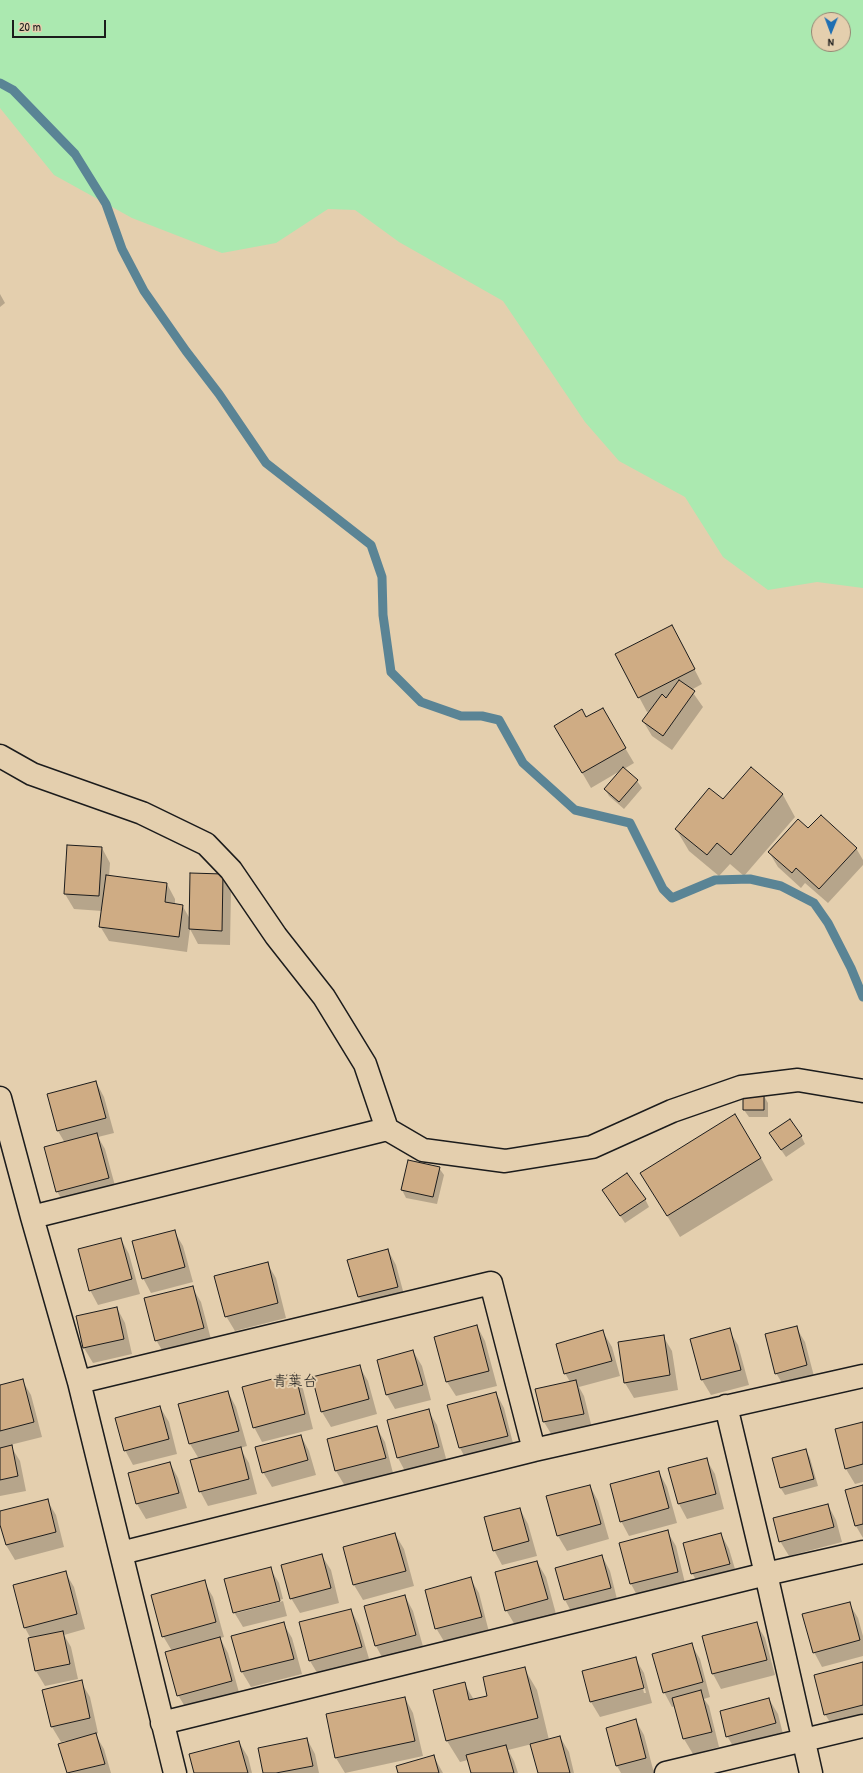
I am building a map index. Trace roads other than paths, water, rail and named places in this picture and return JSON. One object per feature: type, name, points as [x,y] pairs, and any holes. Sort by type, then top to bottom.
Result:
[{"type":"street","points":[[0,756],[32,774],[142,813],[206,844],[231,870],[276,936],[324,997],[365,1064],[387,1129],[423,1150],[505,1161],[592,1147],[672,1111],[741,1087],[798,1080],[863,1091]]},
{"type":"street","points":[[0,1098],[79,1382],[175,1773]]},
{"type":"street","points":[[32,1217],[387,1129]]},
{"type":"street","points":[[79,1382],[491,1283],[534,1450]]},
{"type":"street","points":[[121,1554],[534,1450],[863,1376]]},
{"type":"street","points":[[726,1406],[766,1574],[802,1740],[811,1773]]},
{"type":"street","points":[[162,1722],[766,1574],[863,1552]]},
{"type":"street","points":[[666,1773],[863,1726]]},
{"type":"waterway","points":[[0,83],[13,90],[75,154],[106,204],[122,249],[144,291],[186,351],[219,394],[266,463],[371,545],[382,577],[383,615],[391,672],[421,702],[461,716],[482,716],[499,720],[523,763],[575,810],[630,823],[663,889],[672,898],[715,880],[750,879],[781,886],[814,903],[828,923],[851,968],[863,997]]},
{"type":"district","name":"青葉台","points":[[295,1382]]}]
